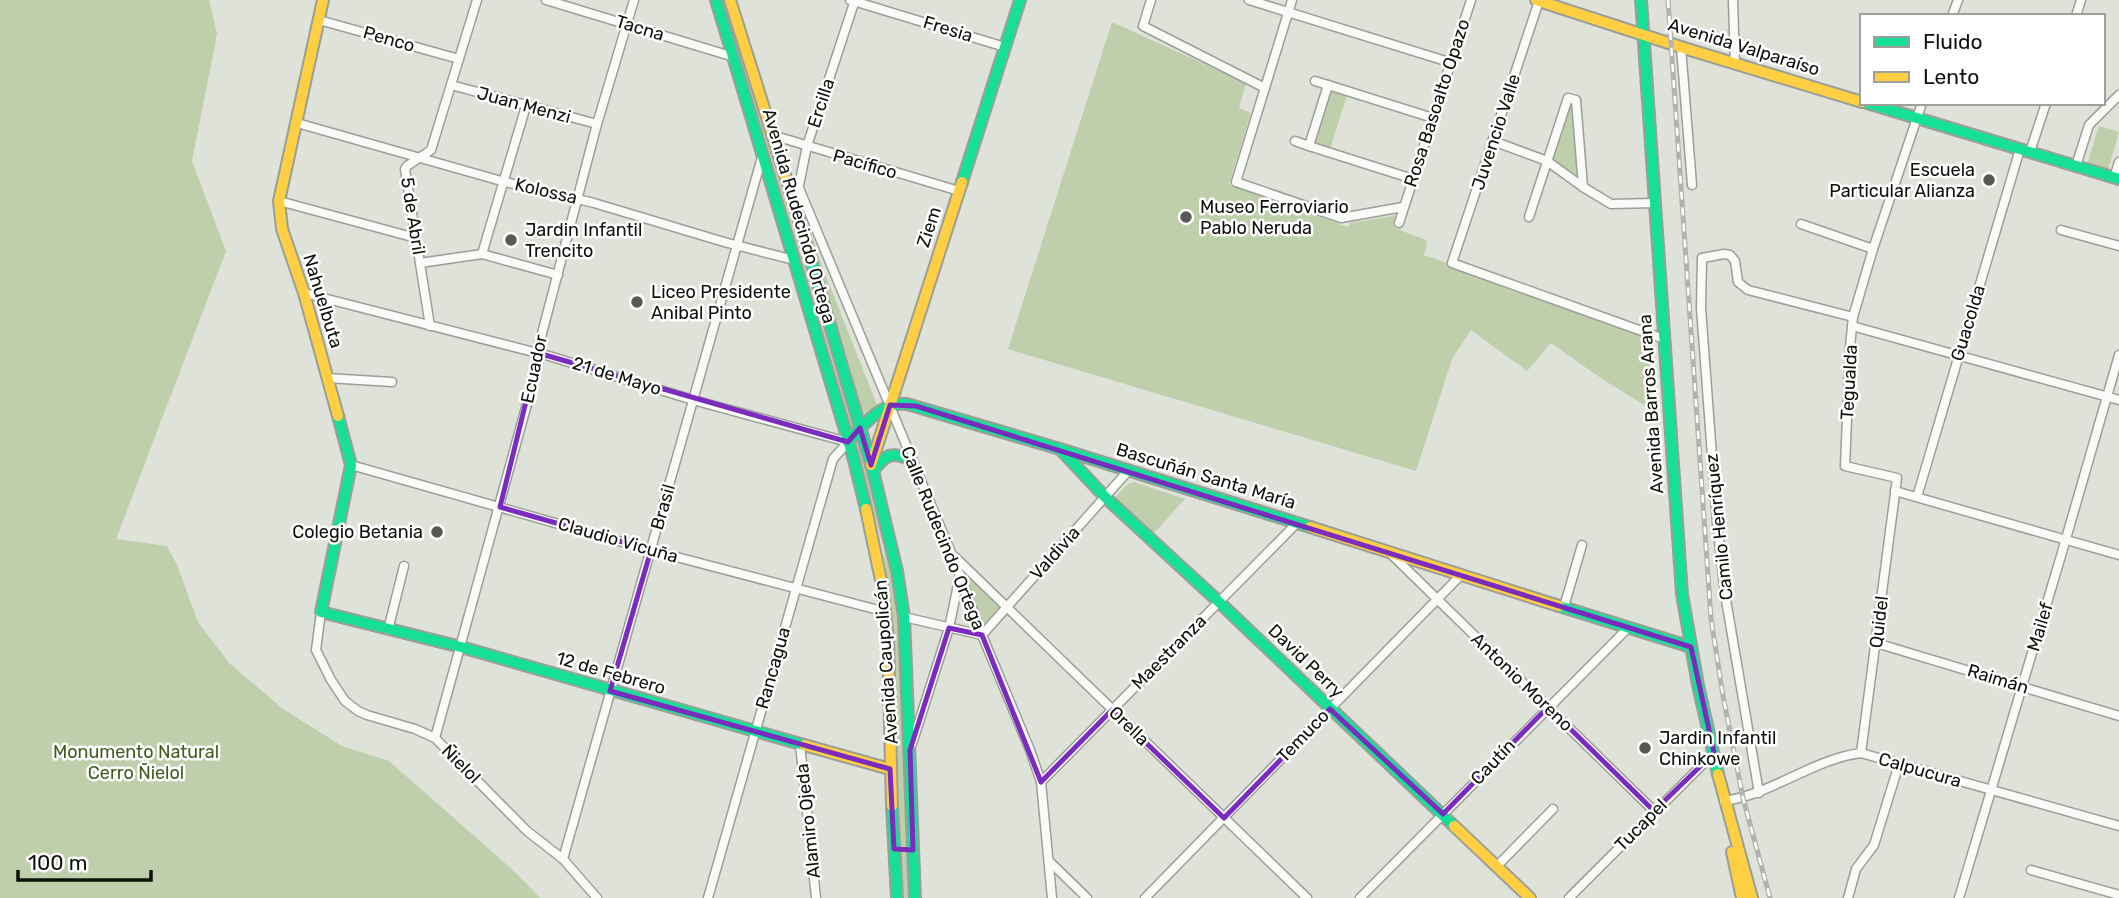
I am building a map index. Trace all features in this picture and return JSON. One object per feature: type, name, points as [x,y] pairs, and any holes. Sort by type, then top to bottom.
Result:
[{"type":"main road","name":"Nahuelbuta","points":[[321,611],[351,465],[304,293],[282,229],[279,201],[323,0]]},
{"type":"main road","name":"Avenida Rudecindo Ortega","points":[[716,0],[848,442]]},
{"type":"main road","name":"Avenida Rudecindo Ortega","points":[[730,0],[860,428]]},
{"type":"main road","name":"Ziem","points":[[872,468],[890,404],[1020,0]]},
{"type":"main road","name":"Avenida Valparaíso","points":[[1538,0],[1860,101]]},
{"type":"main road","name":"Avenida Barros Arana","points":[[1641,0],[1682,594],[1724,802],[1752,898]]},
{"type":"main road","points":[[1874,105],[2117,179]]},
{"type":"main road","points":[[848,442],[860,428],[890,404]]},
{"type":"main road","name":"Bascuñán Santa María","points":[[890,404],[916,406],[1060,449],[1691,647]]},
{"type":"main road","name":"Avenida Caupolicán","points":[[860,428],[897,571],[904,617],[915,898]]},
{"type":"main road","name":"Avenida Caupolicán","points":[[848,442],[864,498],[886,612],[897,898]]},
{"type":"main road","name":"David Perry","points":[[1060,449],[1105,497],[1530,898]]},
{"type":"main road","points":[[872,468],[888,454],[896,453],[911,460]]},
{"type":"main road","points":[[882,585],[895,609],[904,617]]},
{"type":"main road","name":"12 de Febrero","points":[[321,611],[461,647],[890,769]]},
{"type":"main road","points":[[890,769],[900,775],[907,785],[912,805]]},
{"type":"main road","name":"Avenida Barros Arana","points":[[1724,802],[1723,809],[1742,898]]},
{"type":"main road","points":[[894,849],[912,850]]},
{"type":"street","name":"5 de Abril","points":[[430,326],[405,169],[431,150],[477,0]]},
{"type":"street","name":"Tacna","points":[[546,0],[734,57]]},
{"type":"street","name":"Ecuador","points":[[435,738],[538,364],[540,341],[597,124],[634,0]]},
{"type":"street","name":"Fresia","points":[[853,0],[1005,47]]},
{"type":"street","name":"Ercilla","points":[[793,207],[807,146],[853,0]]},
{"type":"street","points":[[1151,0],[1143,26],[1265,88],[1292,0]]},
{"type":"street","points":[[1249,0],[1452,63]]},
{"type":"street","name":"Rosa Basoalto Opazo","points":[[1399,223],[1471,0]]},
{"type":"street","name":"Juvencio Valle","points":[[1538,0],[1452,264],[1664,340]]},
{"type":"street","points":[[1733,0],[1735,64]]},
{"type":"street","name":"Penco","points":[[319,20],[459,59]]},
{"type":"street","points":[[1681,47],[1692,185]]},
{"type":"street","points":[[1315,80],[1433,118]]},
{"type":"street","name":"Juan Menzi","points":[[450,85],[597,124]]},
{"type":"street","points":[[1309,146],[1328,85]]},
{"type":"street","name":"Rosa Basoalto Opazo","points":[[1265,88],[1236,182],[1341,218],[1403,207]]},
{"type":"street","points":[[2076,166],[2088,125],[2119,95]]},
{"type":"street","points":[[1529,216],[1568,98],[1576,100],[1583,187]]},
{"type":"street","name":"Tegualda","points":[[1897,478],[1845,466],[1850,347],[1853,321],[1873,249],[1921,105]]},
{"type":"street","name":"Guacolda","points":[[1917,498],[1958,356],[2025,151],[2045,105]]},
{"type":"street","points":[[482,254],[526,106]]},
{"type":"street","name":"Kolossa","points":[[297,123],[794,260]]},
{"type":"street","name":"Pacífico","points":[[772,135],[959,191]]},
{"type":"street","points":[[1294,141],[1413,180]]},
{"type":"street","points":[[1493,141],[1547,161],[1611,204],[1655,203]]},
{"type":"street","name":"Brasil","points":[[563,859],[763,154]]},
{"type":"street","points":[[2117,179],[2119,162]]},
{"type":"street","name":"Calle Rudecindo Ortega","points":[[799,188],[953,555],[982,635],[1030,750],[1041,782],[1052,898]]},
{"type":"street","points":[[279,201],[416,238]]},
{"type":"street","points":[[1801,224],[1873,249]]},
{"type":"street","points":[[2061,230],[2119,246]]},
{"type":"street","points":[[420,263],[482,254],[558,275]]},
{"type":"street","name":"Camilo Henríquez","points":[[1759,793],[1725,594],[1717,523],[1701,308],[1702,258],[1724,254],[1730,256],[1735,261],[1738,282],[1748,290],[1853,321]]},
{"type":"street","name":"21 de Mayo","points":[[304,293],[538,353],[693,400],[848,442]]},
{"type":"street","points":[[1853,321],[1958,356],[2119,400]]},
{"type":"street","name":"Mailef","points":[[1959,898],[2119,355]]},
{"type":"street","points":[[327,378],[392,382]]},
{"type":"street","name":"Rancagua","points":[[708,898],[833,459],[848,442]]},
{"type":"street","name":"Claudio Vicuña","points":[[351,465],[650,550],[886,612]]},
{"type":"street","name":"Valdivia","points":[[982,635],[1128,471]]},
{"type":"street","name":"Quidel","points":[[1861,753],[1897,478]]},
{"type":"street","points":[[1895,491],[2119,555]]},
{"type":"street","name":"Maestranza","points":[[1041,782],[1297,523]]},
{"type":"street","points":[[1564,607],[1582,545]]},
{"type":"street","name":"Antonio Moreno","points":[[1390,552],[1654,811]]},
{"type":"street","name":"Orella","points":[[953,555],[1307,898]]},
{"type":"street","points":[[388,630],[404,566]]},
{"type":"street","points":[[911,750],[949,628],[960,575]]},
{"type":"street","name":"Temuco","points":[[1145,898],[1461,575]]},
{"type":"street","name":"Ñielol","points":[[321,611],[316,650],[345,701],[367,715],[415,729],[435,738],[527,831],[563,859],[597,898]]},
{"type":"street","points":[[904,617],[982,635]]},
{"type":"street","name":"Cautín","points":[[1360,898],[1628,628]]},
{"type":"street","name":"Raimán","points":[[1876,643],[2119,716]]},
{"type":"street","name":"Alamiro Ojeda","points":[[800,744],[816,898]]},
{"type":"street","name":"Tucapel","points":[[1569,898],[1714,753]]},
{"type":"street","name":"Calpucura","points":[[1724,802],[1759,793],[1843,755],[1861,753],[2119,826]]},
{"type":"street","points":[[1848,898],[1856,869],[1874,845],[1899,764]]},
{"type":"street","points":[[1497,866],[1553,809]]},
{"type":"street","points":[[1050,862],[1087,898]]},
{"type":"street","points":[[2031,870],[2119,895]]},
{"type":"highlighted area","points":[[538,353],[848,442],[860,428],[871,465],[890,405],[916,406],[1691,647],[1714,753],[1654,811],[1548,707],[1443,814],[1330,709],[1224,818],[1112,710],[1041,782],[982,635],[949,628],[910,750],[913,850],[894,849],[890,769],[610,691],[651,550],[500,507]]},
{"type":"green space","name":"Monumento Natural Cerro Ñielol","points":[[0,0],[209,0],[217,34],[192,161],[226,251],[116,539],[167,546],[198,622],[229,663],[283,709],[342,746],[389,761],[514,871],[540,898],[0,898]]},
{"type":"green space","points":[[721,0],[727,0],[867,468],[893,572],[907,751],[910,898],[902,898],[894,634],[883,546]]},
{"type":"green space","points":[[1112,22],[1246,83],[1239,108],[1251,113],[1229,184],[1348,227],[1350,223],[1398,215],[1394,228],[1426,240],[1424,255],[1648,339],[1654,411],[1551,343],[1527,371],[1471,330],[1452,359],[1416,471],[1008,349]]},
{"type":"green space","points":[[1330,90],[1347,95],[1330,149],[1313,144]]},
{"type":"green space","points":[[1571,104],[1574,106],[1579,177],[1552,159]]},
{"type":"green space","points":[[2099,126],[2119,132],[2108,170],[2087,164]]},
{"type":"green space","points":[[799,198],[822,266],[877,405],[862,414],[852,384],[852,373],[796,207]]},
{"type":"green space","points":[[1134,482],[1185,499],[1153,534],[1114,499],[1128,484]]},
{"type":"green space","points":[[965,572],[1001,606],[984,625],[964,574]]},
{"type":"railway","points":[[1668,0],[1711,619],[1743,798],[1770,898]]},
{"type":"traffic: fast","points":[[716,0],[854,460],[866,509]]},
{"type":"traffic: fast","points":[[962,182],[1020,0]]},
{"type":"traffic: fast","points":[[1641,0],[1682,594],[1698,685],[1718,774]]},
{"type":"traffic: fast","points":[[1874,105],[2119,179]]},
{"type":"traffic: fast","points":[[796,210],[873,471],[897,571],[904,617],[915,898]]},
{"type":"traffic: fast","points":[[848,442],[881,410],[907,404],[1310,527]]},
{"type":"traffic: fast","points":[[338,416],[351,465],[321,612],[461,647],[804,745]]},
{"type":"traffic: fast","points":[[1061,450],[1105,497],[1454,826]]},
{"type":"traffic: fast","points":[[873,471],[889,456],[911,460]]},
{"type":"traffic: fast","points":[[1559,606],[1691,647]]},
{"type":"traffic: fast","points":[[892,806],[897,898]]},
{"type":"traffic: slow","points":[[323,0],[279,201],[282,229],[304,293],[338,416]]},
{"type":"traffic: slow","points":[[730,0],[796,210]]},
{"type":"traffic: slow","points":[[1536,0],[1860,101]]},
{"type":"traffic: slow","points":[[871,465],[962,182]]},
{"type":"traffic: slow","points":[[866,509],[882,585],[888,639],[892,806]]},
{"type":"traffic: slow","points":[[1310,527],[1559,606]]},
{"type":"traffic: slow","points":[[804,745],[890,769]]},
{"type":"traffic: slow","points":[[1718,774],[1752,898]]},
{"type":"traffic: slow","points":[[1454,826],[1530,898]]},
{"type":"traffic: slow","points":[[1732,852],[1742,898]]},
{"type":"place","name":"Escuela Particular Alianza","points":[[1989,180]]},
{"type":"place","name":"Museo Ferroviario Pablo Neruda","points":[[1186,217]]},
{"type":"place","name":"Jardin Infantil Trencito","points":[[511,240]]},
{"type":"place","name":"Liceo Presidente Anibal Pinto","points":[[637,302]]},
{"type":"place","name":"Colegio Betania","points":[[437,532]]},
{"type":"place","name":"Jardin Infantil Chinkowe","points":[[1645,748]]}]
